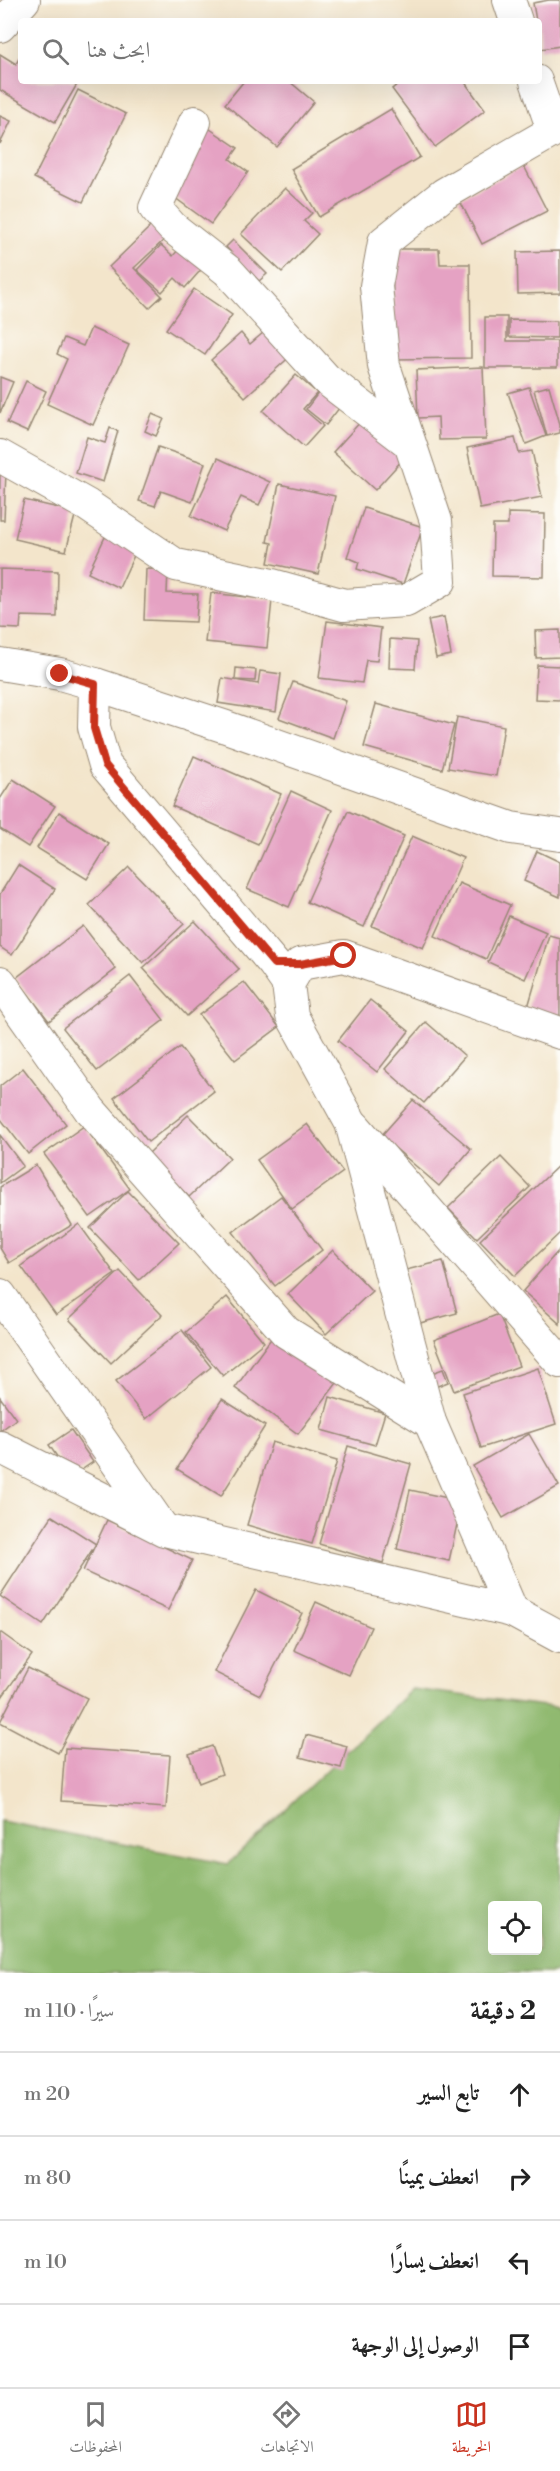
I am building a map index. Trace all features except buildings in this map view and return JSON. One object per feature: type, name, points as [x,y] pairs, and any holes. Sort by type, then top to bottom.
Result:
[{"type":"street","points":[[0,26],[24,0]]},
{"type":"street","points":[[509,0],[515,18]]},
{"type":"street","points":[[0,456],[87,505],[176,565],[272,585],[344,605],[406,601],[440,581],[436,521],[384,366],[376,286],[384,242],[444,194],[556,129],[537,84]]},
{"type":"street","points":[[195,122],[155,208],[172,227],[228,271],[326,379],[408,442]]},
{"type":"street","points":[[0,664],[60,674],[95,684],[237,731],[511,828],[560,835]]},
{"type":"street","points":[[95,684],[94,728],[105,765],[287,971],[292,1016],[351,1123],[560,1362]]},
{"type":"street","points":[[287,971],[344,956],[560,1033]]},
{"type":"street","points":[[0,981],[90,1110],[286,1332],[430,1422]]},
{"type":"street","points":[[351,1123],[430,1422],[512,1611]]},
{"type":"street","points":[[0,1295],[164,1530]]},
{"type":"street","points":[[0,1447],[164,1530],[512,1611],[560,1637]]},
{"type":"green space","points":[[412,1689],[560,1708],[560,1973],[0,1973],[0,1821],[228,1864]]},
{"type":"route","points":[[60,674],[95,684],[94,728],[105,765],[274,964],[300,964],[344,956]]}]
